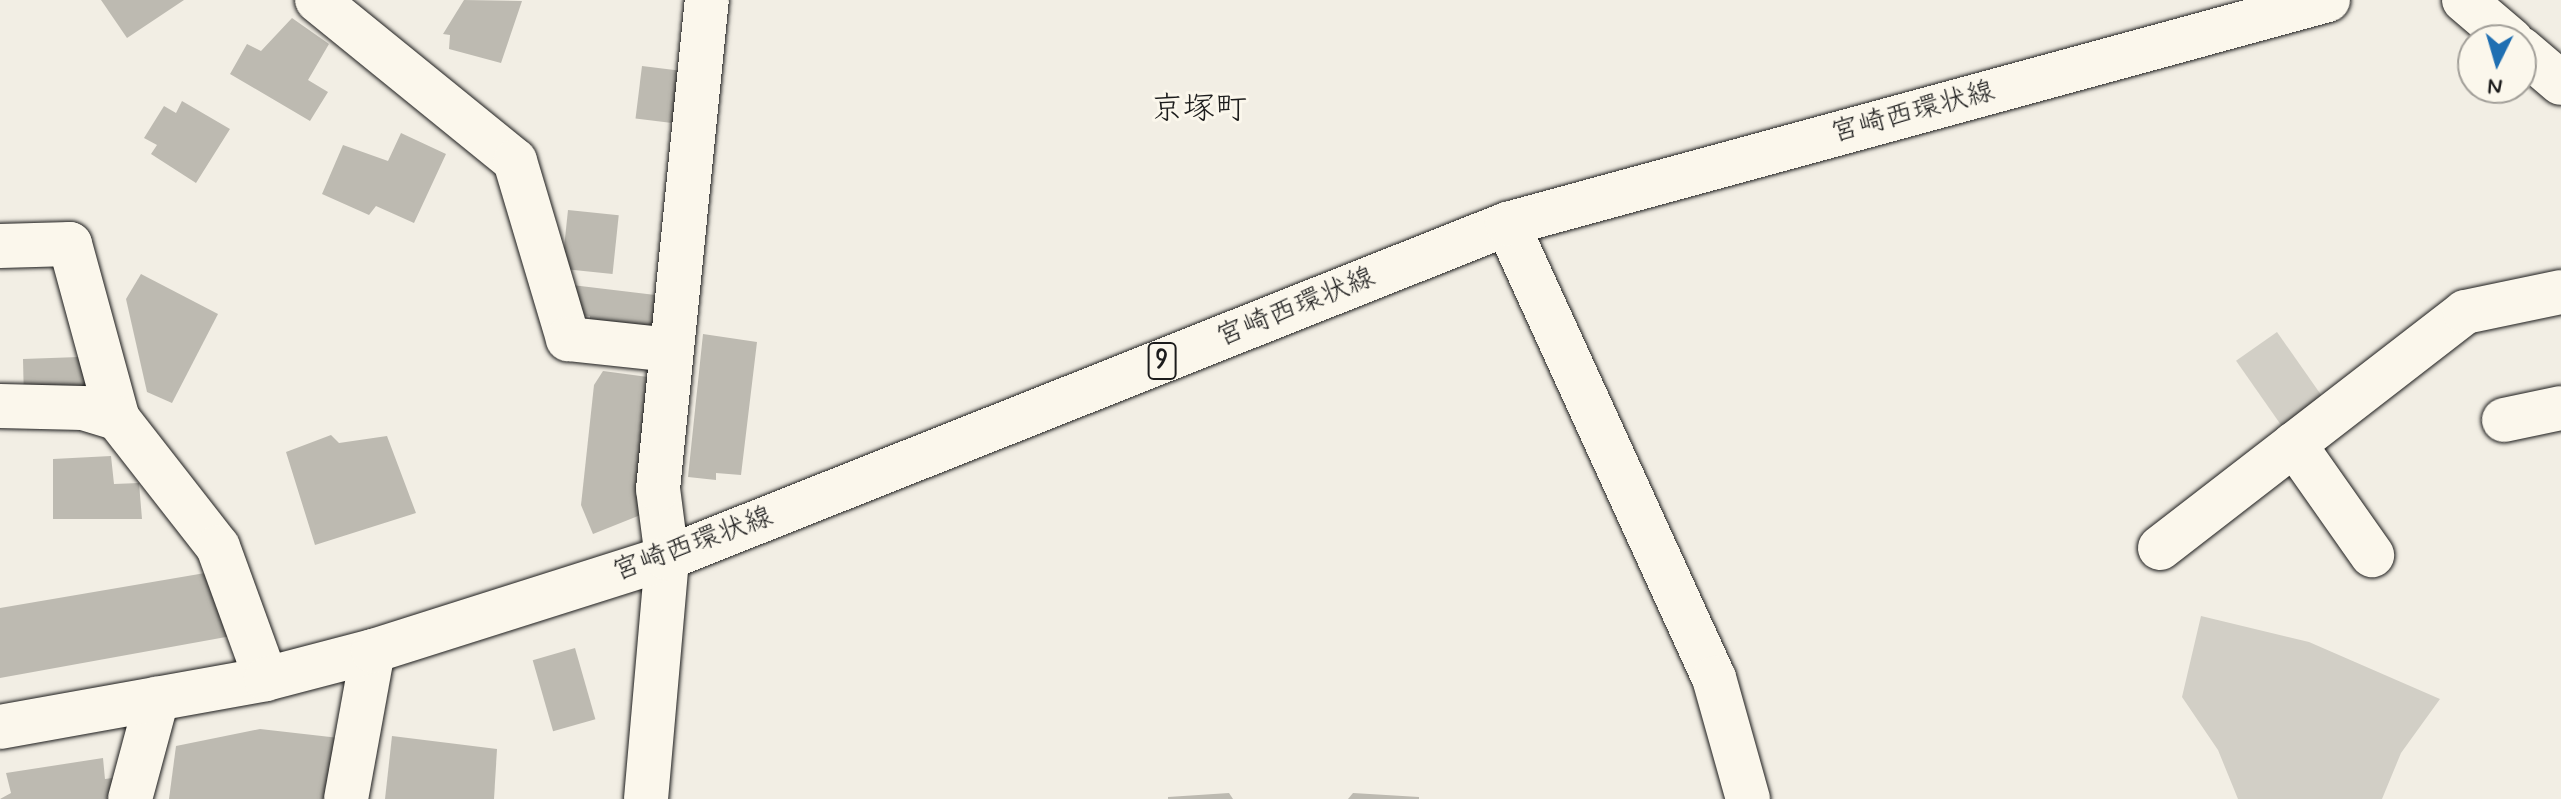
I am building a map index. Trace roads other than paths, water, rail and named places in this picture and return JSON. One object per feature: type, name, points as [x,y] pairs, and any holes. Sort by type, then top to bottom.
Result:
[{"type":"street","points":[[317,0],[515,161],[568,339],[671,350]]},
{"type":"street","points":[[646,799],[667,558],[658,489],[707,0]]},
{"type":"street","name":"宮崎西環状線","points":[[0,727],[266,679],[373,651],[667,558],[1507,224],[2328,0]]},
{"type":"street","points":[[2464,0],[2492,24]]},
{"type":"street","points":[[2537,63],[2561,83]]},
{"type":"street","points":[[1507,224],[1714,678],[1748,799]]},
{"type":"street","points":[[0,246],[70,244],[118,419],[218,547],[266,679]]},
{"type":"street","points":[[2160,548],[2465,312],[2561,292]]},
{"type":"street","points":[[0,406],[83,408],[118,419]]},
{"type":"street","points":[[2504,420],[2561,408]]},
{"type":"street","points":[[2294,444],[2372,555]]},
{"type":"street","points":[[346,799],[373,651]]},
{"type":"street","points":[[130,799],[157,699]]},
{"type":"district","name":"京塚町","points":[[1199,109]]}]
